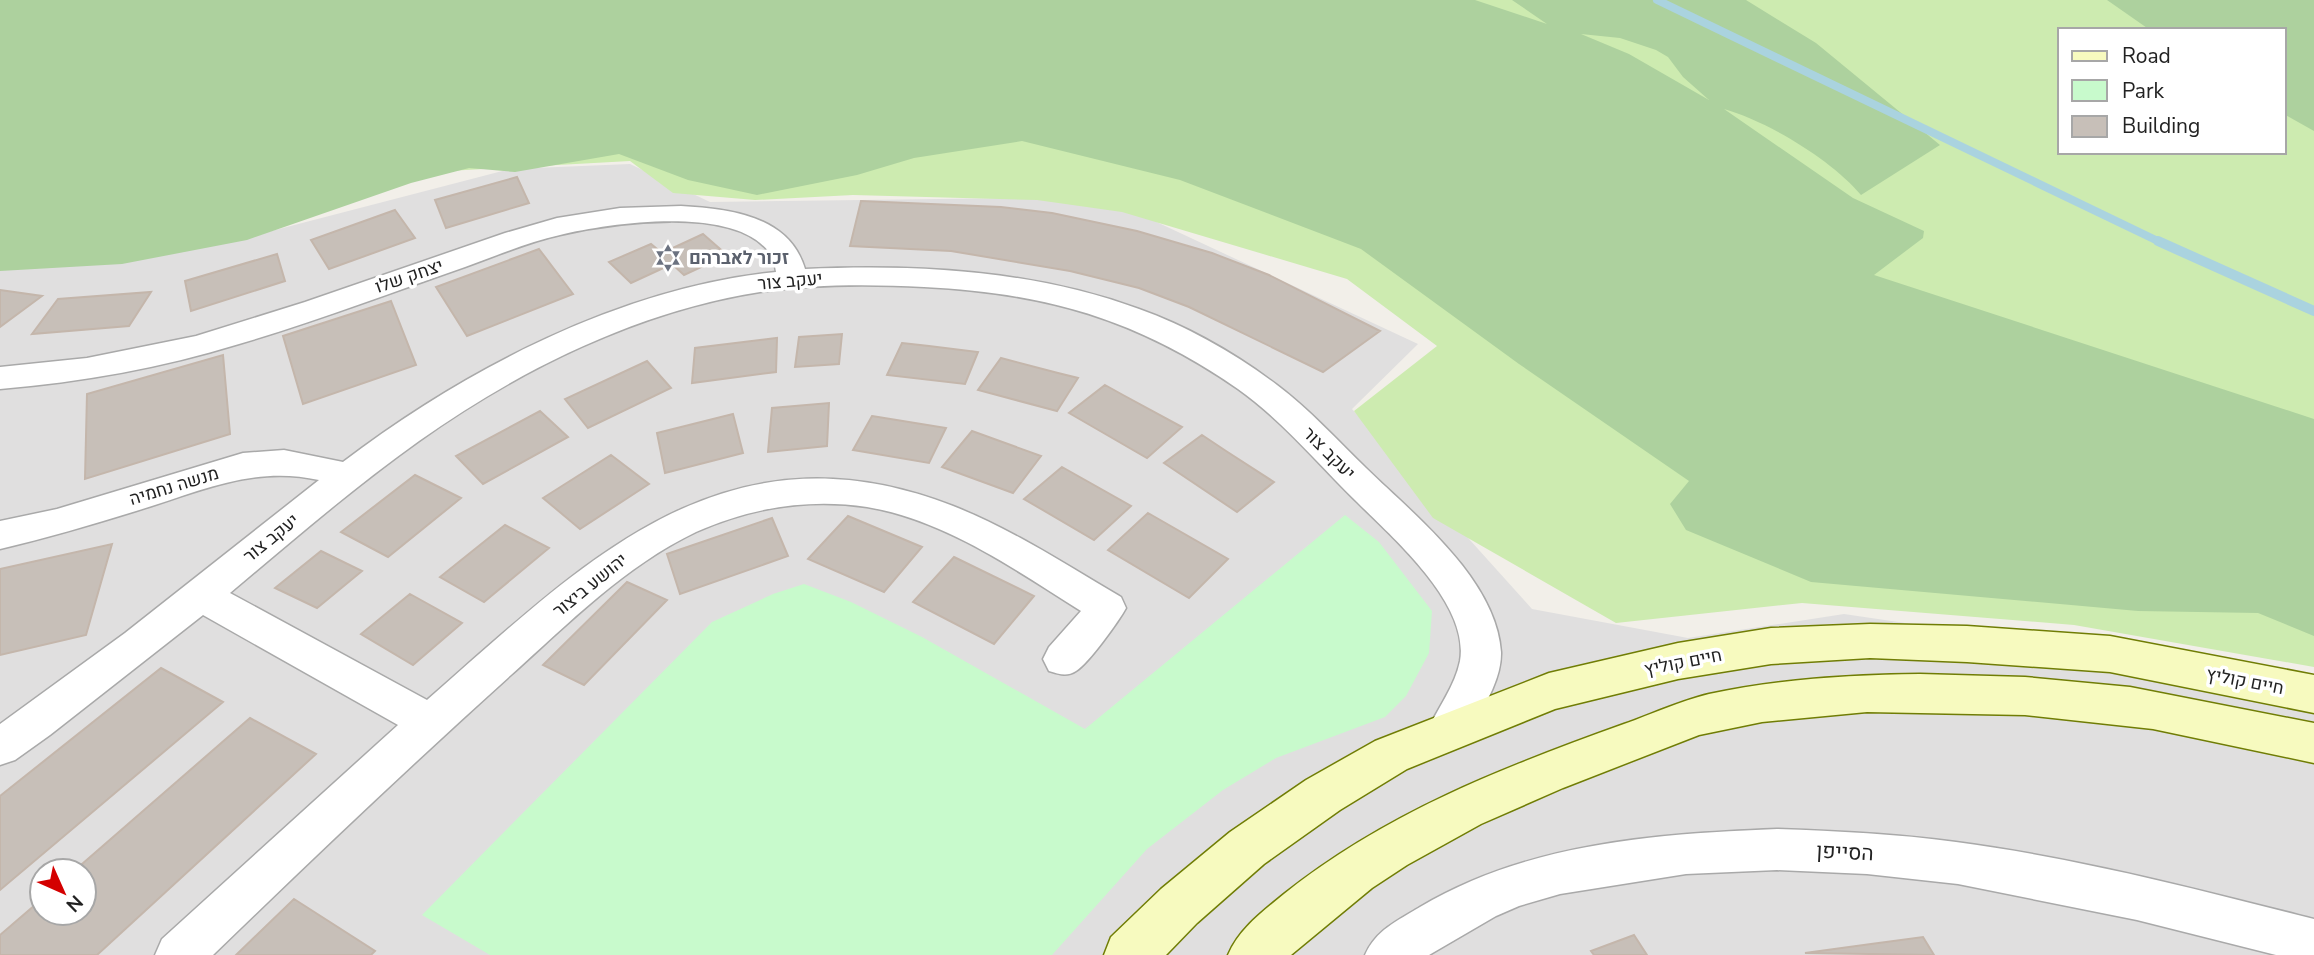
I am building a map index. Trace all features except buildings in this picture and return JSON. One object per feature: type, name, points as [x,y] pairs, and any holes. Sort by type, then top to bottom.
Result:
[{"type":"main road","name":"חיים קוליץ","points":[[1130,955],[1179,906],[1247,848],[1323,795],[1380,761],[1549,692],[1678,662],[1771,646],[1870,641],[1967,643],[2110,654],[2314,694]]},
{"type":"main road","points":[[1254,955],[1317,896],[1382,851],[1485,797],[1709,713],[1814,697],[1895,692],[1990,695],[2132,706],[2314,743]]},
{"type":"street","name":"יצחק שלו","points":[[0,378],[66,374],[163,355],[230,337],[517,239],[595,220],[634,216],[728,218],[759,230],[778,244],[788,258],[793,280]]},
{"type":"street","name":"יעקב צור","points":[[0,747],[117,663],[348,476],[455,402],[513,370],[580,339],[694,297],[752,284],[793,280],[932,276],[995,282],[1056,295],[1129,316],[1190,346],[1252,384],[1295,418],[1411,534],[1467,600],[1479,627],[1481,657],[1470,689],[1448,731]]},
{"type":"street","name":"מנשה נחמיה","points":[[0,535],[57,522],[270,459],[312,466],[348,476]]},
{"type":"street","name":"יהושע ביצור","points":[[179,955],[429,722],[615,561],[663,533],[709,512],[771,494],[830,491],[859,494],[906,505],[1003,545],[1107,608],[1063,659]]},
{"type":"street","points":[[201,595],[429,722]]},
{"type":"street","name":"הסייפן","points":[[1389,955],[1423,930],[1476,902],[1538,878],[1670,853],[1752,848],[1920,856],[2191,910],[2314,942]]},
{"type":"shaded area","points":[[630,164],[710,202],[1103,197],[1418,344],[1352,409],[1532,609],[1688,638],[1844,614],[2314,683],[2314,955],[0,955],[0,267],[237,240],[510,169]]},
{"type":"green space","points":[[0,0],[2314,0],[2314,667],[2074,625],[1802,603],[1616,623],[1433,518],[1354,411],[1437,346],[1347,279],[1122,212],[1037,200],[853,195],[755,200],[673,193],[630,161],[448,171]]},
{"type":"green space","points":[[0,0],[1475,0],[1547,24],[1512,0],[1746,0],[1816,43],[1940,145],[1861,195],[1833,168],[1798,143],[1724,109],[1853,198],[1924,231],[1923,238],[1874,275],[2314,419],[2314,636],[2258,613],[2138,611],[1811,582],[1686,530],[1670,504],[1689,481],[1519,364],[1361,249],[1180,180],[1022,141],[914,158],[857,175],[757,195],[688,180],[619,154],[515,172],[469,168],[411,183],[247,240],[122,264],[0,271]],"holes":[[[1581,34],[1620,38],[1668,57],[1683,77],[1709,100],[1629,54]]]},
{"type":"green space","points":[[2107,0],[2314,0],[2314,131],[2286,115],[2286,28],[2147,28]]},
{"type":"green space","points":[[1345,515],[1379,542],[1432,611],[1429,653],[1406,696],[1385,717],[1276,758],[1223,790],[1147,849],[1052,955],[490,955],[422,915],[712,622],[773,594],[804,584],[851,602],[922,637],[1085,729]]},
{"type":"waterway","points":[[1657,0],[2162,243]]},
{"type":"waterway","points":[[2158,241],[2314,311]]},
{"type":"place","name":"זכור לאברהם","points":[[668,258]]}]
